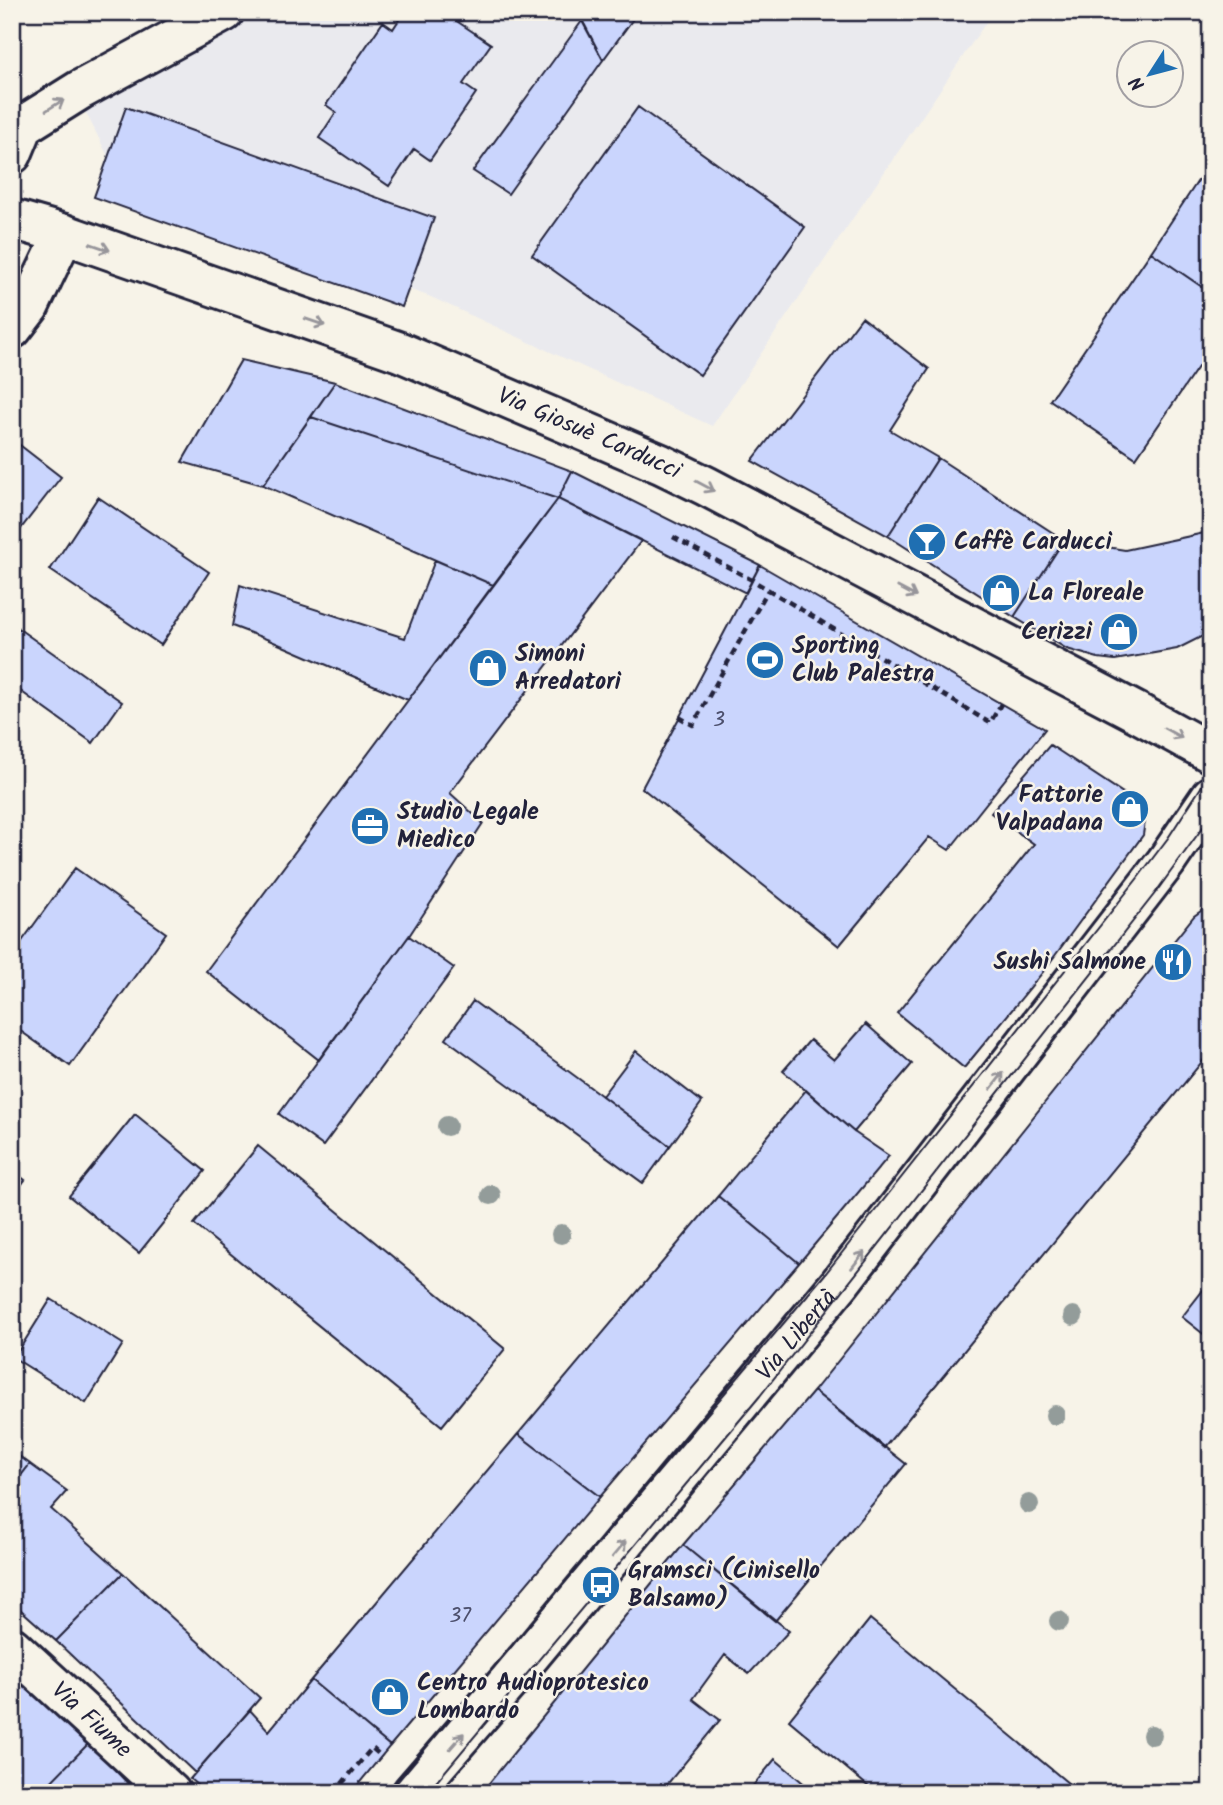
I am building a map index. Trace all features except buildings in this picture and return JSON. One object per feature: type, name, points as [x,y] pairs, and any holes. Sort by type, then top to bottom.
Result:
[{"type":"street","points":[[12,154],[24,125],[80,90],[224,12]]},
{"type":"street","name":"Via Giosuè Carducci","points":[[12,219],[64,234],[400,352],[661,464],[1211,753]]},
{"type":"street","points":[[12,329],[29,307],[64,234]]},
{"type":"street","name":"Via Libertà","points":[[412,1793],[509,1681],[840,1283],[1166,862],[1211,796]]},
{"type":"street","name":"Via Fiume","points":[[12,1647],[171,1793]]},
{"type":"path","points":[[673,537],[768,590],[989,723],[1001,704]]},
{"type":"path","points":[[679,717],[693,725],[768,590]]},
{"type":"path","points":[[334,1793],[372,1748],[382,1756]]},
{"type":"shaded area","points":[[257,12],[993,12],[712,426],[431,297],[125,190],[81,103]]},
{"type":"tram line","points":[[388,1793],[826,1273],[1137,879],[1168,838],[1211,772]]},
{"type":"tram line","points":[[427,1793],[760,1396],[1156,892],[1211,816]]},
{"type":"place","name":"Caffè Carducci","points":[[927,542]]},
{"type":"place","name":"La Floreale","points":[[1001,593]]},
{"type":"place","name":"Cerizzi","points":[[1119,632]]},
{"type":"place","name":"Sporting Club Palestra","points":[[765,660]]},
{"type":"place","name":"Simoni Arredatori","points":[[488,668]]},
{"type":"place","name":"Fattorie Valpadana","points":[[1130,809]]},
{"type":"place","name":"Studio Legale Miedico","points":[[370,826]]},
{"type":"place","name":"Sushi Salmone","points":[[1173,962]]},
{"type":"place","name":"Gramsci (Cinisello Balsamo)","points":[[601,1585]]},
{"type":"place","name":"Centro Audioprotesico Lombardo","points":[[390,1697]]}]
